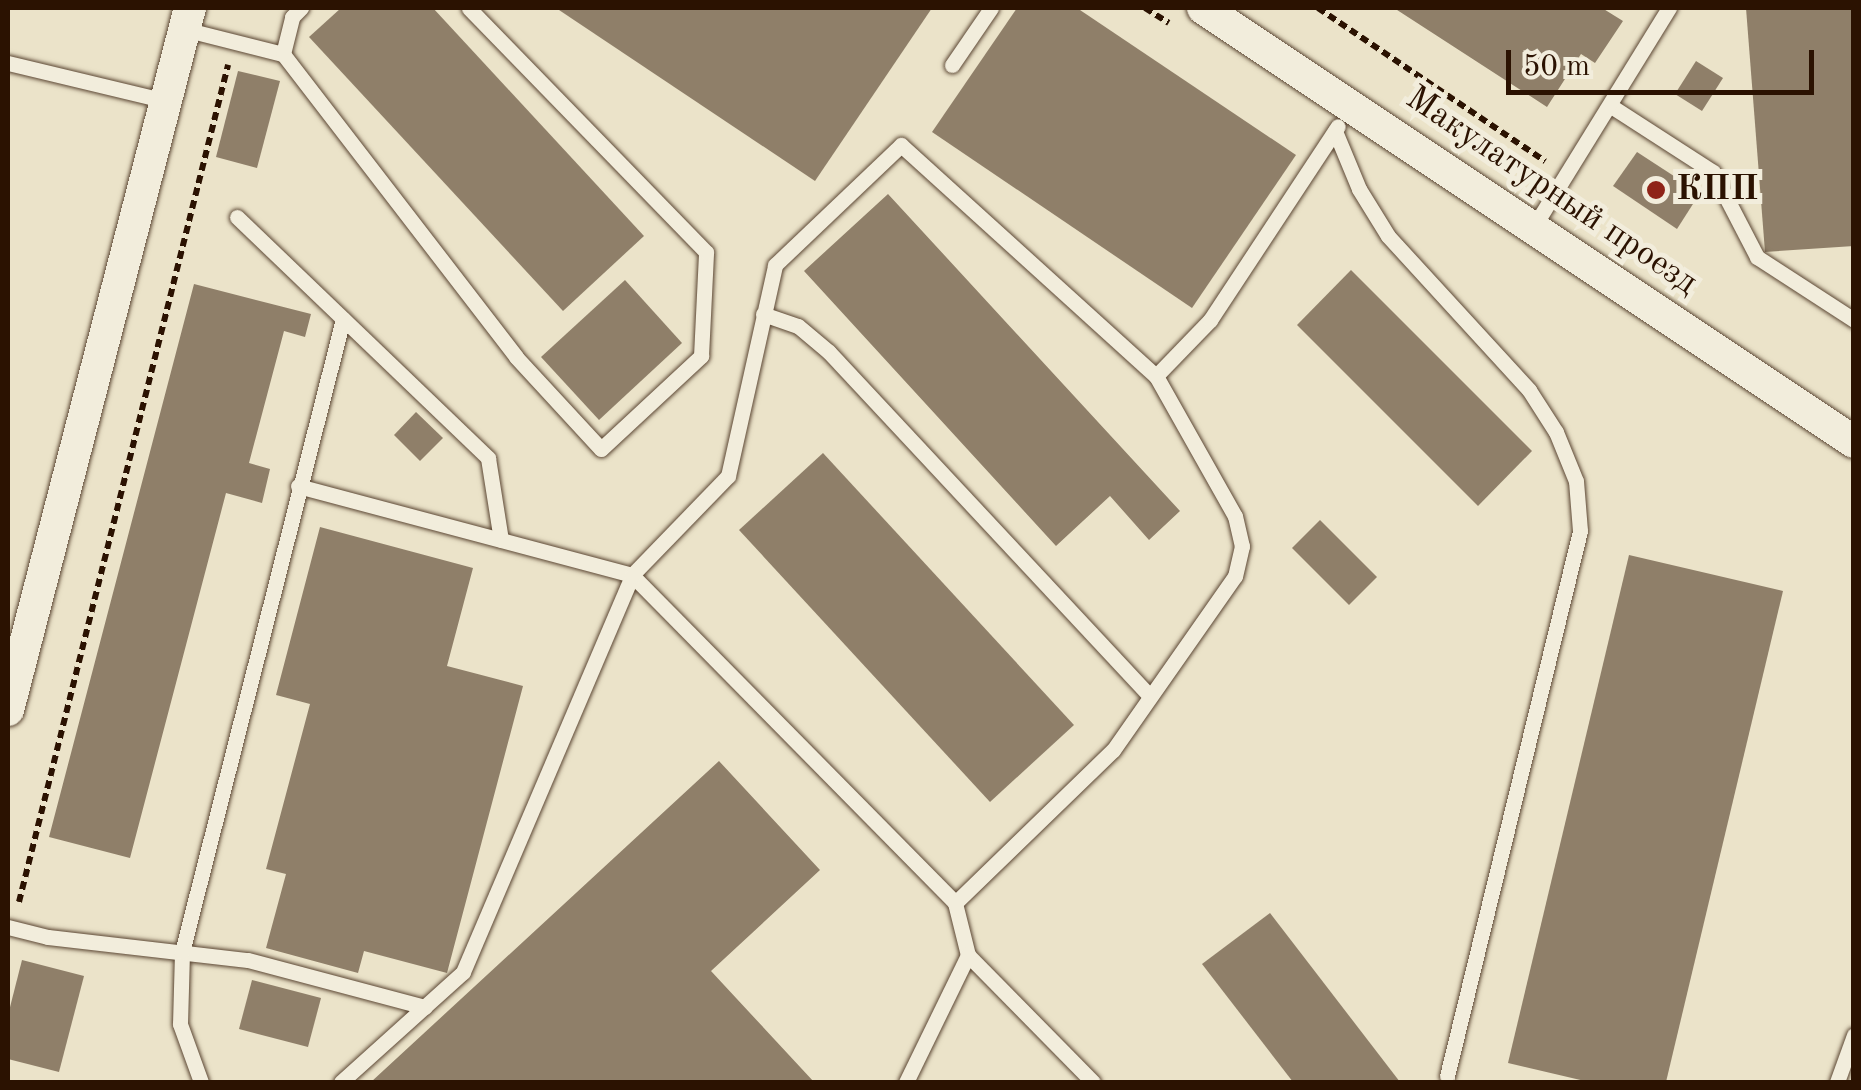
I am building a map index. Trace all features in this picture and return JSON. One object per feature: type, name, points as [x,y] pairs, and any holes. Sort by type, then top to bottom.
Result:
[{"type":"street","name":"Макулатурный проезд","points":[[1203,8],[1343,118],[1533,228],[1854,442]]},
{"type":"street","points":[[8,710],[187,18]]},
{"type":"lane","points":[[283,54],[292,16],[302,8]]},
{"type":"lane","points":[[187,18],[234,42],[283,54],[516,357],[601,449],[701,356],[706,252],[470,8]]},
{"type":"lane","points":[[952,65],[991,8]]},
{"type":"lane","points":[[1533,228],[1670,8]]},
{"type":"lane","points":[[8,63],[166,102]]},
{"type":"lane","points":[[1611,106],[1713,172],[1757,257],[1854,320]]},
{"type":"lane","points":[[1156,376],[1210,320],[1343,118]]},
{"type":"lane","points":[[1343,118],[1359,188],[1388,236],[1529,390],[1556,432],[1576,481],[1580,531],[1448,1076]]},
{"type":"lane","points":[[341,1082],[463,972],[632,575],[728,476],[774,265],[900,145],[1156,376],[1235,516],[1242,546],[1235,576],[1113,750],[955,903]]},
{"type":"lane","points":[[236,217],[488,458],[501,540]]},
{"type":"lane","points":[[764,314],[798,326],[829,352],[1149,695]]},
{"type":"lane","points":[[201,1082],[180,1024],[182,952],[343,319]]},
{"type":"lane","points":[[298,486],[632,575],[955,903],[968,956],[1093,1082]]},
{"type":"lane","points":[[10,928],[48,937],[248,960],[424,1007]]},
{"type":"lane","points":[[906,1082],[968,956]]},
{"type":"lane","points":[[1836,1082],[1854,1034]]},
{"type":"path","points":[[1318,8],[1530,147],[1565,180]]},
{"type":"path","points":[[10,928],[234,42]]},
{"type":"building","points":[[341,8],[433,8],[644,236],[563,311],[309,37]]},
{"type":"building","points":[[556,8],[932,8],[815,181]]},
{"type":"building","points":[[1017,8],[1077,8],[1296,155],[1192,308],[932,132]]},
{"type":"building","points":[[1394,8],[1602,8],[1623,21],[1595,63],[1581,54],[1547,107]]},
{"type":"building","points":[[1746,8],[1854,8],[1854,246],[1765,252]]},
{"type":"building","points":[[1696,61],[1723,78],[1702,111],[1675,94]]},
{"type":"building","points":[[238,71],[280,81],[257,168],[216,157]]},
{"type":"building","name":"КПП","points":[[1637,152],[1700,193],[1677,229],[1613,186]]},
{"type":"building","points":[[888,194],[1180,511],[1149,540],[1110,496],[1056,546],[804,271]]},
{"type":"building","points":[[1351,270],[1532,451],[1478,506],[1297,325]]},
{"type":"building","points":[[625,280],[682,343],[599,420],[541,357]]},
{"type":"building","points":[[194,284],[311,314],[305,337],[284,331],[249,463],[270,469],[262,503],[226,493],[130,858],[49,837]]},
{"type":"building","points":[[416,412],[443,438],[420,461],[394,435]]},
{"type":"building","points":[[823,453],[1074,725],[990,802],[739,530]]},
{"type":"building","points":[[1320,520],[1377,577],[1349,605],[1292,548]]},
{"type":"building","points":[[320,527],[473,568],[447,666],[523,686],[447,973],[364,951],[358,973],[266,948],[286,874],[266,869],[310,704],[276,695]]},
{"type":"building","points":[[1629,555],[1783,591],[1666,1082],[1589,1082],[1508,1063]]},
{"type":"building","points":[[719,761],[820,870],[711,971],[814,1082],[371,1082]]},
{"type":"building","points":[[1270,913],[1400,1082],[1293,1082],[1202,964]]},
{"type":"building","points":[[22,960],[84,976],[59,1072],[8,1059],[8,1015]]},
{"type":"building","points":[[252,980],[321,998],[308,1047],[239,1029]]},
{"type":"place","name":"КПП","points":[[1656,190]]}]
